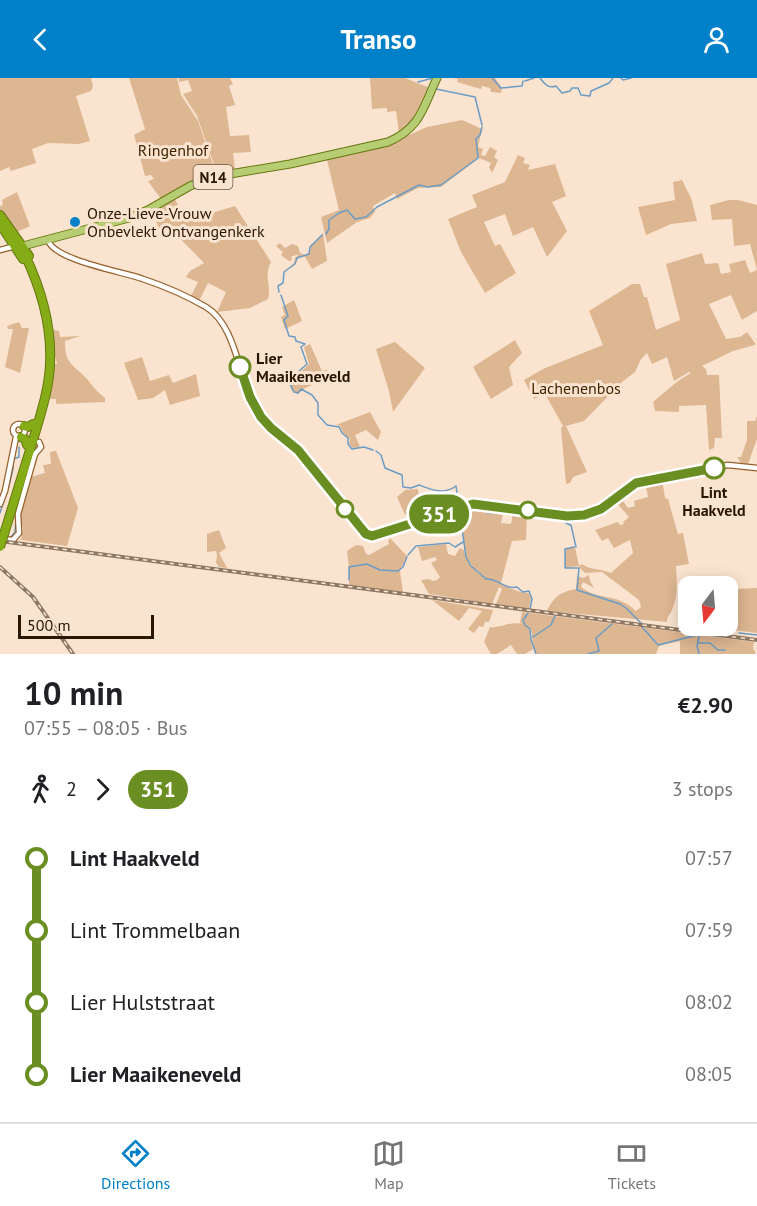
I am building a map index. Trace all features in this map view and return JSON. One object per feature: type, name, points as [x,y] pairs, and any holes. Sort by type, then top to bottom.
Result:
[{"type":"highway","points":[[0,219],[18,246],[38,289],[45,319],[48,349],[45,377],[29,425],[33,442]]},
{"type":"highway","points":[[0,219],[18,246],[45,299],[49,331],[49,379],[33,442],[0,548]]},
{"type":"highway","points":[[19,437],[33,442]]},
{"type":"main road","name":"N14","points":[[18,246],[49,243],[129,218],[212,177],[298,162],[321,154],[381,142],[400,134],[414,124],[437,78]]},
{"type":"main road","name":"N14","points":[[18,246],[49,243]]},
{"type":"street","points":[[49,243],[76,260],[151,282],[210,310],[225,328],[250,397],[265,422],[298,450],[364,531],[372,536],[473,504],[578,516],[601,509],[636,483],[728,465],[757,468]]},
{"type":"street","points":[[0,504],[15,445],[29,425]]},
{"type":"street","points":[[4,537],[16,535],[18,514],[35,454],[41,447],[33,442]]},
{"type":"green space","points":[[0,78],[91,78],[93,86],[91,91],[76,96],[90,141],[79,144],[48,143],[32,149],[36,163],[11,171],[9,167],[0,171]]},
{"type":"green space","name":"Ringenhof","points":[[129,78],[177,78],[181,95],[198,121],[216,173],[185,185],[161,199],[148,181],[154,179],[151,175],[145,176],[134,135],[145,129]]},
{"type":"green space","points":[[179,78],[230,78],[233,84],[229,86],[235,105],[226,107],[230,136],[249,135],[251,152],[233,153],[235,170],[217,173],[197,116],[183,94],[192,91],[188,80],[179,82]]},
{"type":"green space","points":[[370,78],[405,78],[430,88],[417,118],[399,133],[396,111],[387,112],[387,108],[372,109]]},
{"type":"green space","points":[[453,78],[495,78],[502,88],[501,93],[491,92],[490,88],[482,86],[481,89],[457,82],[458,79]]},
{"type":"green space","points":[[462,120],[482,129],[478,147],[483,149],[481,155],[485,156],[490,147],[497,151],[494,157],[498,160],[492,173],[489,167],[491,163],[479,158],[441,187],[418,188],[397,199],[395,193],[373,206],[375,212],[370,218],[357,222],[327,243],[321,217],[339,210],[326,156],[389,144],[427,127]]},
{"type":"green space","points":[[518,155],[525,158],[523,163],[530,165],[528,170],[555,164],[566,196],[552,202],[567,231],[547,257],[533,227],[513,236],[505,214],[484,222],[495,246],[500,244],[516,273],[485,293],[461,252],[448,219],[477,207],[472,195],[505,182]]},
{"type":"green space","points":[[682,180],[691,198],[697,221],[671,224],[646,235],[638,207],[675,200],[673,182]]},
{"type":"green space","points":[[17,192],[30,226],[17,232],[0,210],[0,206],[3,205],[2,200]]},
{"type":"green space","points":[[174,197],[183,215],[192,209],[199,217],[235,206],[271,262],[268,272],[268,299],[250,308],[217,312],[226,292],[208,283],[199,301],[190,298],[198,282],[186,277],[190,271],[204,263],[165,223],[159,228],[151,211]]},
{"type":"green space","points":[[729,200],[757,205],[757,270],[750,244],[734,246],[732,219],[712,220],[710,205]]},
{"type":"green space","points":[[323,233],[327,261],[312,269],[302,256],[297,258],[295,264],[284,272],[294,263],[299,254],[291,257],[292,260],[289,261],[281,255],[283,252],[276,246],[280,243],[285,248],[292,244],[298,246],[300,253],[305,255],[310,252],[311,244],[316,242]]},
{"type":"green space","name":"Lachenenbos","points":[[702,253],[705,264],[718,263],[721,274],[731,272],[729,264],[745,260],[750,273],[757,270],[757,311],[742,320],[731,295],[709,304],[726,339],[740,337],[747,332],[755,343],[755,345],[733,351],[702,366],[706,369],[707,375],[719,375],[722,438],[715,438],[714,448],[709,450],[706,405],[679,406],[679,412],[655,411],[653,402],[691,373],[674,381],[667,357],[652,364],[647,353],[641,359],[635,372],[584,421],[566,426],[587,472],[573,477],[570,483],[566,484],[561,428],[563,426],[545,394],[534,399],[524,380],[543,369],[603,345],[589,311],[632,284],[640,284],[644,297],[647,297],[656,330],[680,320],[666,264]]},
{"type":"green space","points":[[294,300],[302,321],[285,329],[281,317],[285,315],[282,307]]},
{"type":"green space","points":[[19,322],[22,328],[29,328],[20,373],[5,367],[13,329],[8,329],[7,326]]},
{"type":"green space","points":[[53,330],[59,331],[60,337],[80,336],[65,341],[67,355],[71,364],[105,398],[105,402],[56,404],[56,399],[49,399],[54,364],[57,364],[53,346]]},
{"type":"green space","points":[[515,340],[522,353],[509,367],[513,385],[491,399],[473,367]]},
{"type":"green space","points":[[395,342],[425,368],[393,412],[376,349]]},
{"type":"green space","points":[[310,344],[322,371],[327,370],[331,378],[305,388],[298,394],[292,391],[286,377],[287,371],[299,372],[309,364],[304,347]]},
{"type":"green space","points":[[142,357],[150,381],[169,375],[173,383],[196,374],[200,396],[170,405],[165,390],[153,398],[138,400],[124,363]]},
{"type":"green space","points":[[370,412],[381,432],[378,440],[366,430],[355,435],[360,447],[353,448],[349,444],[350,439],[343,433],[340,426],[336,425]]},
{"type":"green space","points":[[757,416],[757,439],[748,464],[741,463],[737,457],[741,457],[747,440],[747,421],[755,421]]},
{"type":"green space","points":[[56,451],[78,508],[67,546],[21,540],[23,528],[20,518],[30,477],[45,473],[43,465],[51,464],[50,452]]},
{"type":"green space","points":[[662,479],[665,498],[668,499],[678,534],[683,533],[689,564],[676,566],[675,600],[667,622],[547,611],[558,595],[576,589],[577,576],[583,578],[589,575],[594,588],[583,582],[581,587],[587,591],[621,601],[636,611],[641,607],[639,600],[602,572],[585,573],[578,566],[565,568],[565,549],[575,547],[579,566],[582,564],[611,573],[633,553],[630,540],[614,548],[608,538],[602,541],[595,530],[618,522],[620,525],[624,524],[623,522],[629,517],[615,501],[620,497],[628,508],[635,506],[634,501],[648,497],[645,482]]},
{"type":"green space","points":[[418,489],[421,512],[405,515],[397,497],[405,490]]},
{"type":"green space","points":[[479,506],[488,513],[503,514],[501,523],[511,524],[513,513],[527,513],[526,540],[512,541],[501,583],[495,580],[511,589],[529,593],[531,598],[529,609],[496,604],[502,589],[499,587],[492,604],[429,594],[421,580],[433,581],[440,577],[431,563],[437,560],[435,557],[422,561],[418,547],[446,544],[448,554],[455,556],[460,548],[464,550],[466,556],[459,511]]},
{"type":"green space","points":[[219,530],[226,548],[219,553],[227,568],[219,567],[216,563],[216,551],[207,552],[207,534]]},
{"type":"green space","points":[[390,538],[407,556],[400,571],[403,593],[349,586],[347,551],[356,545],[363,546],[366,554],[369,555],[389,544]]},
{"type":"green space","points":[[757,588],[757,633],[738,631],[738,589]]},
{"type":"green space","points":[[432,600],[493,610],[489,622],[485,622],[483,627],[479,626],[474,633],[468,629],[482,611],[469,608],[459,621]]},
{"type":"green space","points":[[522,612],[678,632],[678,636],[708,636],[754,642],[753,648],[756,654],[680,654],[680,641],[659,646],[656,654],[535,654],[531,629],[524,624],[530,629],[533,649],[525,654],[517,654],[511,645],[497,654],[491,654],[484,642],[490,627],[512,623],[523,624],[520,623]]},
{"type":"waterway","points":[[418,82],[433,78]]},
{"type":"waterway","points":[[492,78],[501,88],[522,86],[523,81]]},
{"type":"waterway","points":[[525,81],[534,78]]},
{"type":"waterway","points":[[540,78],[548,86],[556,86],[562,93],[578,88],[581,95],[590,96],[591,91],[609,83],[613,78]]},
{"type":"waterway","points":[[621,78],[623,80],[631,78]]},
{"type":"waterway","points":[[436,89],[475,97],[482,125]]},
{"type":"waterway","points":[[326,234],[329,229],[329,220],[339,213],[347,210],[355,219],[366,217],[377,207],[419,185],[428,187],[441,185],[478,158],[476,139],[482,127]]},
{"type":"waterway","points":[[279,292],[278,286],[283,283],[284,272],[295,264],[297,258],[309,254],[310,247],[322,235]]},
{"type":"waterway","points":[[281,295],[288,316],[284,320],[289,336],[305,344],[301,347],[307,364],[297,373],[288,369],[288,380],[294,392],[298,393],[301,389],[312,395],[318,403],[318,415],[327,425],[339,427],[348,438],[348,444],[352,449],[364,447],[373,450]]},
{"type":"waterway","points":[[8,489],[13,459],[19,457],[19,447]]},
{"type":"waterway","points":[[376,451],[381,455],[385,468],[402,475],[403,487],[411,488],[419,485],[442,491],[456,486],[466,557],[471,566],[486,579],[509,587],[517,587],[523,592],[529,591],[532,599],[530,609]]},
{"type":"waterway","points":[[0,513],[5,497]]},
{"type":"waterway","points":[[462,510],[477,506]]},
{"type":"waterway","points":[[482,508],[488,513]]},
{"type":"waterway","points":[[490,513],[517,512]]},
{"type":"waterway","points":[[555,517],[570,525]]},
{"type":"waterway","points":[[11,537],[15,532],[16,518]]},
{"type":"waterway","points":[[571,525],[576,547]]},
{"type":"waterway","points":[[408,555],[416,546],[449,543],[455,547],[463,542]]},
{"type":"waterway","points":[[574,547],[565,549],[565,568],[579,568],[577,590],[620,604],[642,624]]},
{"type":"waterway","points":[[349,580],[349,567],[367,564],[380,570],[398,571],[403,567],[407,557]]},
{"type":"waterway","points":[[524,619],[528,613]]},
{"type":"waterway","points":[[533,637],[551,625],[555,616]]},
{"type":"waterway","points":[[523,620],[530,629],[536,654]]},
{"type":"waterway","points":[[588,654],[599,651],[596,638],[612,624]]},
{"type":"waterway","points":[[642,627],[658,645],[697,635],[699,654]]},
{"type":"waterway","points":[[739,633],[757,635]]},
{"type":"waterway","points":[[699,643],[710,643],[718,650],[725,650]]},
{"type":"railway","points":[[0,541],[757,640]]},
{"type":"railway","points":[[0,567],[33,597],[73,654]]},
{"type":"bus line","name":"351","points":[[240,367],[253,404],[265,422],[298,450],[366,534],[372,536],[466,504],[497,505],[567,516],[584,515],[601,509],[636,483],[714,468]]},
{"type":"place","name":"Onze-Lieve-Vrouw Onbevlekt Ontvangenkerk","points":[[75,222]]},
{"type":"place","name":"Lier Maaikeneveld","points":[[240,367]]},
{"type":"place","name":"Lint Haakveld","points":[[714,468]]}]
